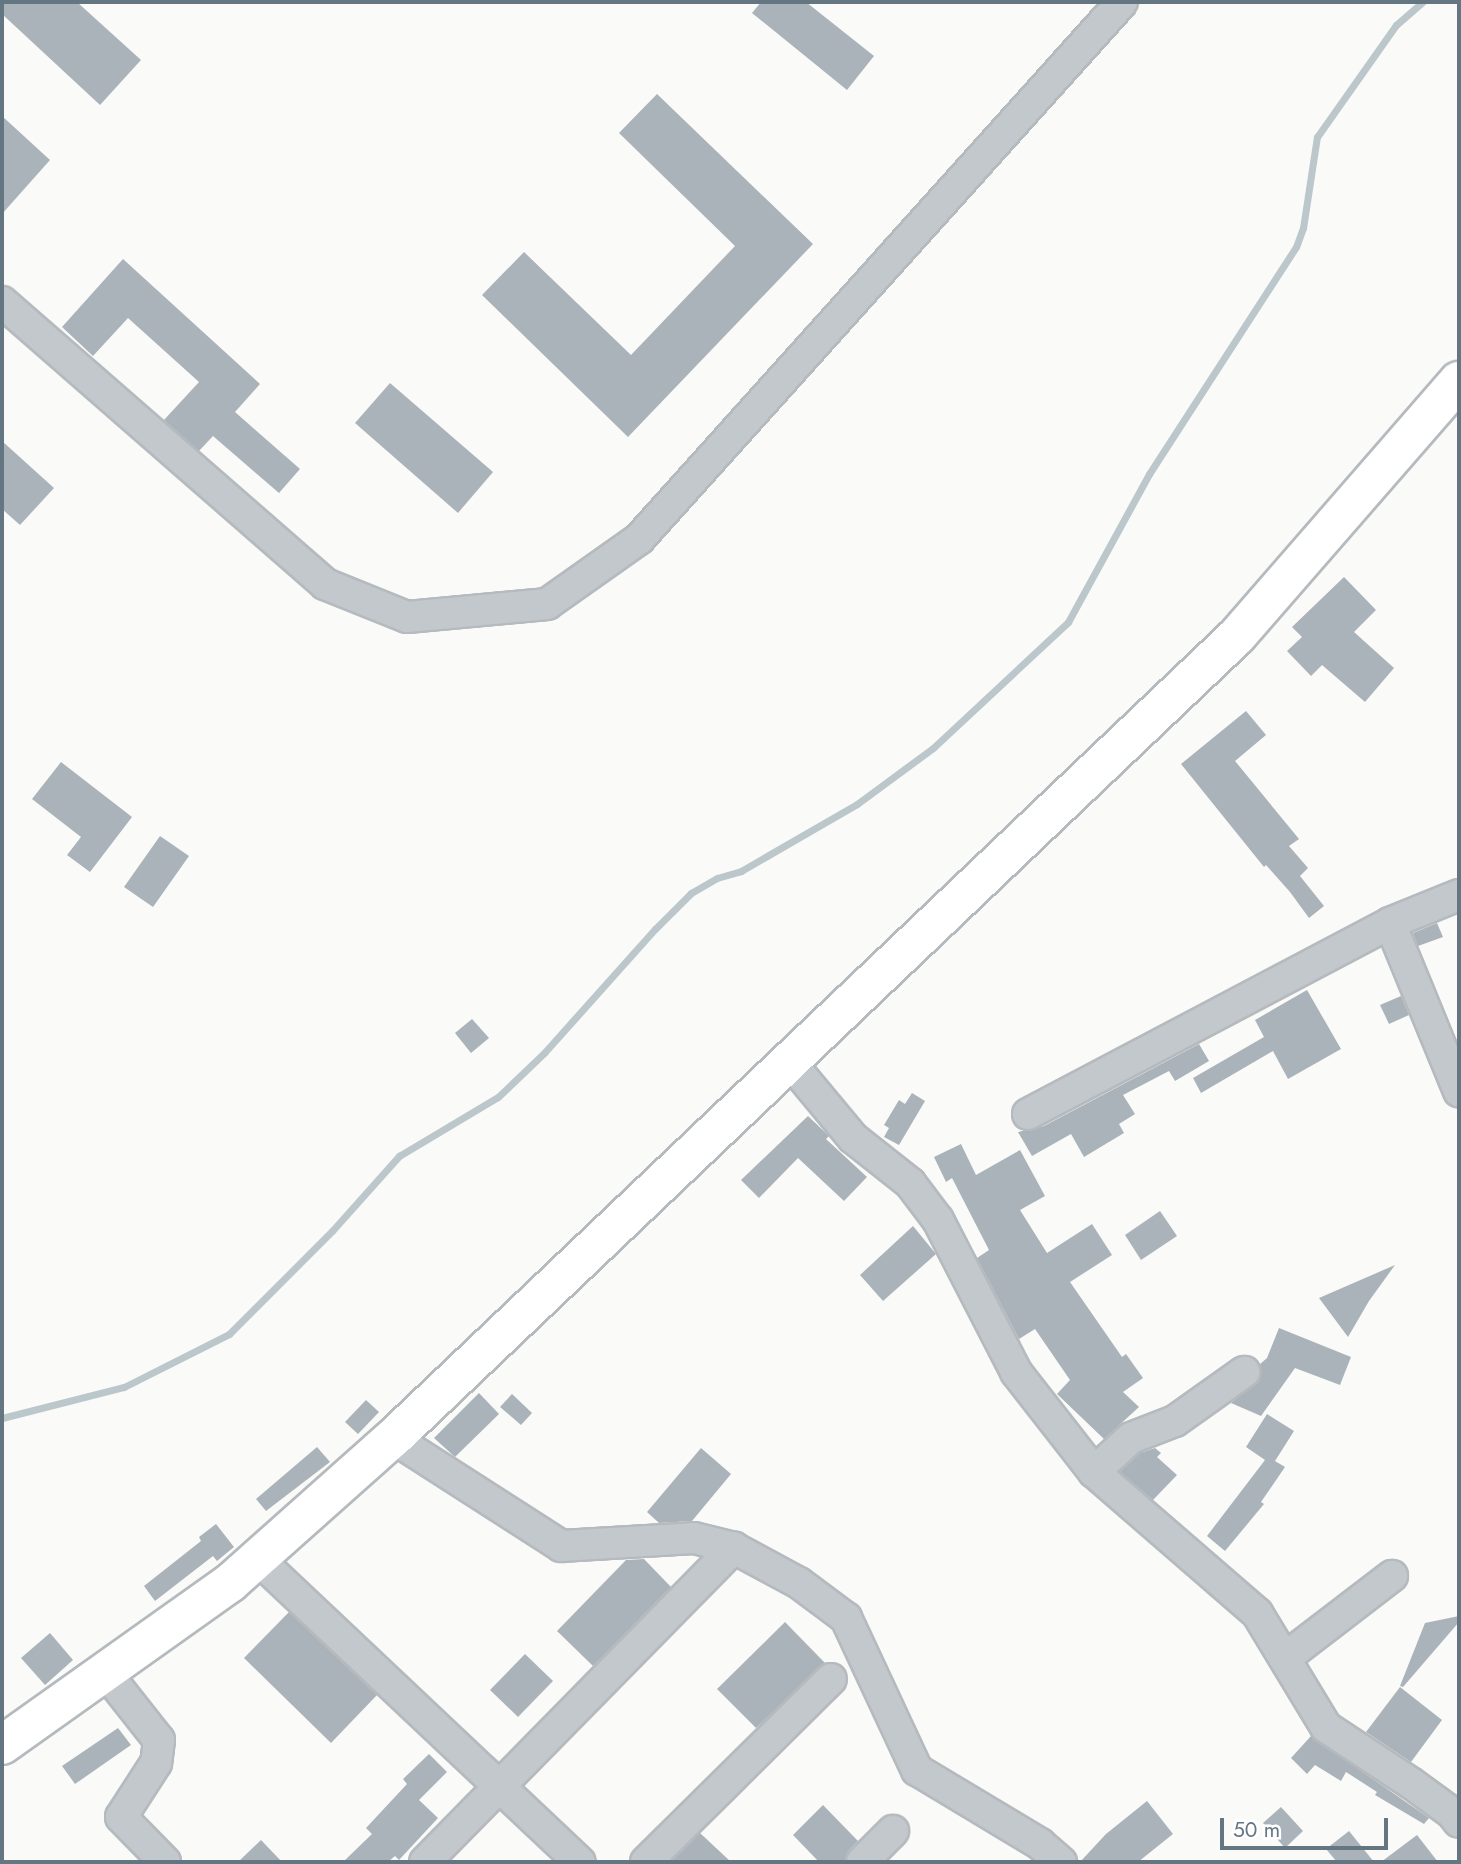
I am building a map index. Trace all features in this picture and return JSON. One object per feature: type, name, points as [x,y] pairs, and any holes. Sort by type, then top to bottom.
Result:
[{"type":"main road","points":[[2,1745],[230,1583],[393,1438],[1237,636],[1459,381]]},
{"type":"street","points":[[2,302],[325,584],[407,617],[547,604],[639,539],[1122,2]]},
{"type":"street","points":[[1028,1114],[1390,923],[1459,895]]},
{"type":"street","points":[[1390,923],[1459,1091]]},
{"type":"street","points":[[789,1061],[853,1138],[910,1183],[938,1220],[1016,1373],[1094,1472],[1257,1613],[1326,1727],[1411,1783],[1452,1813],[1459,1822]]},
{"type":"street","points":[[1094,1472],[1131,1438],[1175,1421],[1244,1372]]},
{"type":"street","points":[[393,1438],[561,1546],[694,1538],[734,1548],[799,1583],[846,1618],[917,1770],[1040,1844],[1061,1862]]},
{"type":"street","points":[[425,1862],[734,1548]]},
{"type":"street","points":[[258,1559],[580,1862]]},
{"type":"street","points":[[1285,1658],[1392,1576]]},
{"type":"street","points":[[106,1673],[159,1740],[156,1763],[121,1817],[165,1862]]},
{"type":"street","points":[[646,1862],[831,1679]]},
{"type":"street","points":[[862,1862],[893,1831]]},
{"type":"building","points":[[2,2],[77,2],[141,60],[100,105],[2,14]]},
{"type":"building","points":[[761,2],[806,2],[874,56],[847,90],[752,13]]},
{"type":"building","points":[[657,94],[813,244],[628,437],[482,295],[524,252],[631,355],[735,246],[619,133]]},
{"type":"building","points":[[2,116],[50,160],[2,214]]},
{"type":"building","points":[[123,259],[260,384],[235,412],[300,469],[279,493],[213,436],[199,451],[164,420],[199,382],[128,318],[93,356],[62,327]]},
{"type":"building","points":[[390,383],[493,472],[458,513],[355,423]]},
{"type":"building","points":[[2,441],[54,488],[20,525],[2,509]]},
{"type":"building","points":[[1344,577],[1376,610],[1354,632],[1394,668],[1365,702],[1322,665],[1311,676],[1287,651],[1302,637],[1292,627]]},
{"type":"building","points":[[1246,711],[1266,735],[1235,761],[1299,839],[1289,846],[1308,868],[1300,876],[1324,906],[1309,918],[1181,764]]},
{"type":"building","points":[[61,762],[132,817],[90,872],[67,855],[81,837],[32,799]]},
{"type":"building","points":[[160,836],[189,856],[153,907],[124,887]]},
{"type":"building","points":[[1437,923],[1443,937],[1418,946],[1413,933]]},
{"type":"building","points":[[1307,990],[1341,1049],[1288,1079],[1273,1051],[1201,1093],[1193,1078],[1264,1037],[1255,1020]]},
{"type":"building","points":[[1401,996],[1409,1015],[1389,1024],[1380,1005]]},
{"type":"building","points":[[472,1019],[489,1038],[471,1053],[455,1033]]},
{"type":"building","points":[[1199,1044],[1209,1061],[1175,1081],[1169,1071],[1123,1095],[1135,1114],[1119,1124],[1124,1133],[1084,1157],[1071,1134],[1032,1156],[1018,1132],[1044,1126]]},
{"type":"building","points":[[912,1093],[925,1101],[899,1145],[884,1137],[889,1128],[884,1125],[899,1100],[905,1104]]},
{"type":"building","points":[[808,1116],[829,1136],[826,1139],[867,1177],[844,1201],[798,1158],[759,1198],[741,1180]]},
{"type":"building","points":[[961,1144],[976,1175],[1020,1150],[1045,1196],[1020,1210],[1047,1253],[1092,1224],[1112,1255],[1070,1282],[1122,1357],[1126,1354],[1143,1378],[1123,1392],[1139,1407],[1104,1439],[1057,1394],[1070,1380],[1035,1329],[1019,1339],[977,1258],[989,1250],[952,1178],[946,1182],[934,1157]]},
{"type":"building","points":[[1160,1211],[1177,1236],[1141,1260],[1125,1235]]},
{"type":"building","points":[[913,1226],[936,1254],[883,1301],[860,1275]]},
{"type":"building","points":[[1395,1265],[1369,1301],[1348,1337],[1319,1298]]},
{"type":"building","points":[[1279,1328],[1351,1357],[1340,1385],[1295,1368],[1261,1416],[1231,1403],[1260,1380],[1259,1365],[1267,1358]]},
{"type":"building","points":[[479,1393],[499,1414],[455,1457],[434,1438]]},
{"type":"building","points":[[512,1394],[532,1413],[521,1425],[500,1407]]},
{"type":"building","points":[[366,1400],[379,1412],[358,1434],[345,1422]]},
{"type":"building","points":[[1267,1414],[1294,1431],[1275,1461],[1285,1467],[1261,1502],[1264,1504],[1225,1551],[1207,1536],[1265,1460],[1246,1447]]},
{"type":"building","points":[[317,1447],[330,1462],[266,1511],[256,1499]]},
{"type":"building","points":[[701,1448],[731,1474],[692,1521],[659,1523],[647,1512]]},
{"type":"building","points":[[1155,1448],[1161,1453],[1157,1457],[1177,1475],[1153,1500],[1120,1472],[1140,1453]]},
{"type":"building","points":[[216,1524],[234,1547],[217,1561],[213,1556],[155,1601],[144,1586],[201,1541],[199,1537]]},
{"type":"building","points":[[644,1559],[671,1587],[593,1666],[557,1631],[626,1560]]},
{"type":"building","points":[[289,1612],[377,1695],[331,1743],[244,1658]]},
{"type":"building","points":[[1459,1616],[1459,1622],[1403,1687],[1400,1686],[1425,1623]]},
{"type":"building","points":[[785,1622],[825,1663],[756,1728],[717,1689]]},
{"type":"building","points":[[50,1633],[73,1660],[45,1685],[21,1658]]},
{"type":"building","points":[[525,1654],[553,1681],[518,1717],[490,1690]]},
{"type":"building","points":[[1400,1687],[1442,1720],[1411,1762],[1366,1732]]},
{"type":"building","points":[[118,1728],[131,1745],[75,1784],[62,1766]]},
{"type":"building","points":[[1311,1736],[1429,1818],[1424,1824],[1375,1795],[1377,1792],[1346,1772],[1341,1781],[1315,1765],[1307,1774],[1291,1758]]},
{"type":"building","points":[[429,1754],[447,1772],[419,1800],[438,1818],[399,1860],[395,1856],[388,1862],[343,1862],[372,1834],[366,1828],[407,1784],[403,1779]]},
{"type":"building","points":[[1147,1801],[1173,1834],[1138,1862],[1080,1862],[1106,1834]]},
{"type":"building","points":[[823,1805],[858,1841],[849,1850],[845,1862],[819,1862],[793,1835]]},
{"type":"building","points":[[1281,1807],[1303,1831],[1285,1848],[1263,1823]]},
{"type":"building","points":[[1349,1831],[1374,1862],[1337,1862],[1326,1849]]},
{"type":"building","points":[[700,1833],[731,1862],[671,1862]]},
{"type":"building","points":[[1417,1835],[1438,1862],[1381,1862]]},
{"type":"building","points":[[261,1840],[282,1862],[238,1862]]},
{"type":"waterway","points":[[2,1418],[124,1387],[229,1334],[332,1231],[399,1156],[498,1097],[544,1053],[655,929],[691,893],[717,878],[741,871],[857,804],[933,748],[1068,622],[1149,474],[1296,247],[1303,228],[1317,137],[1396,25],[1422,2]]}]
